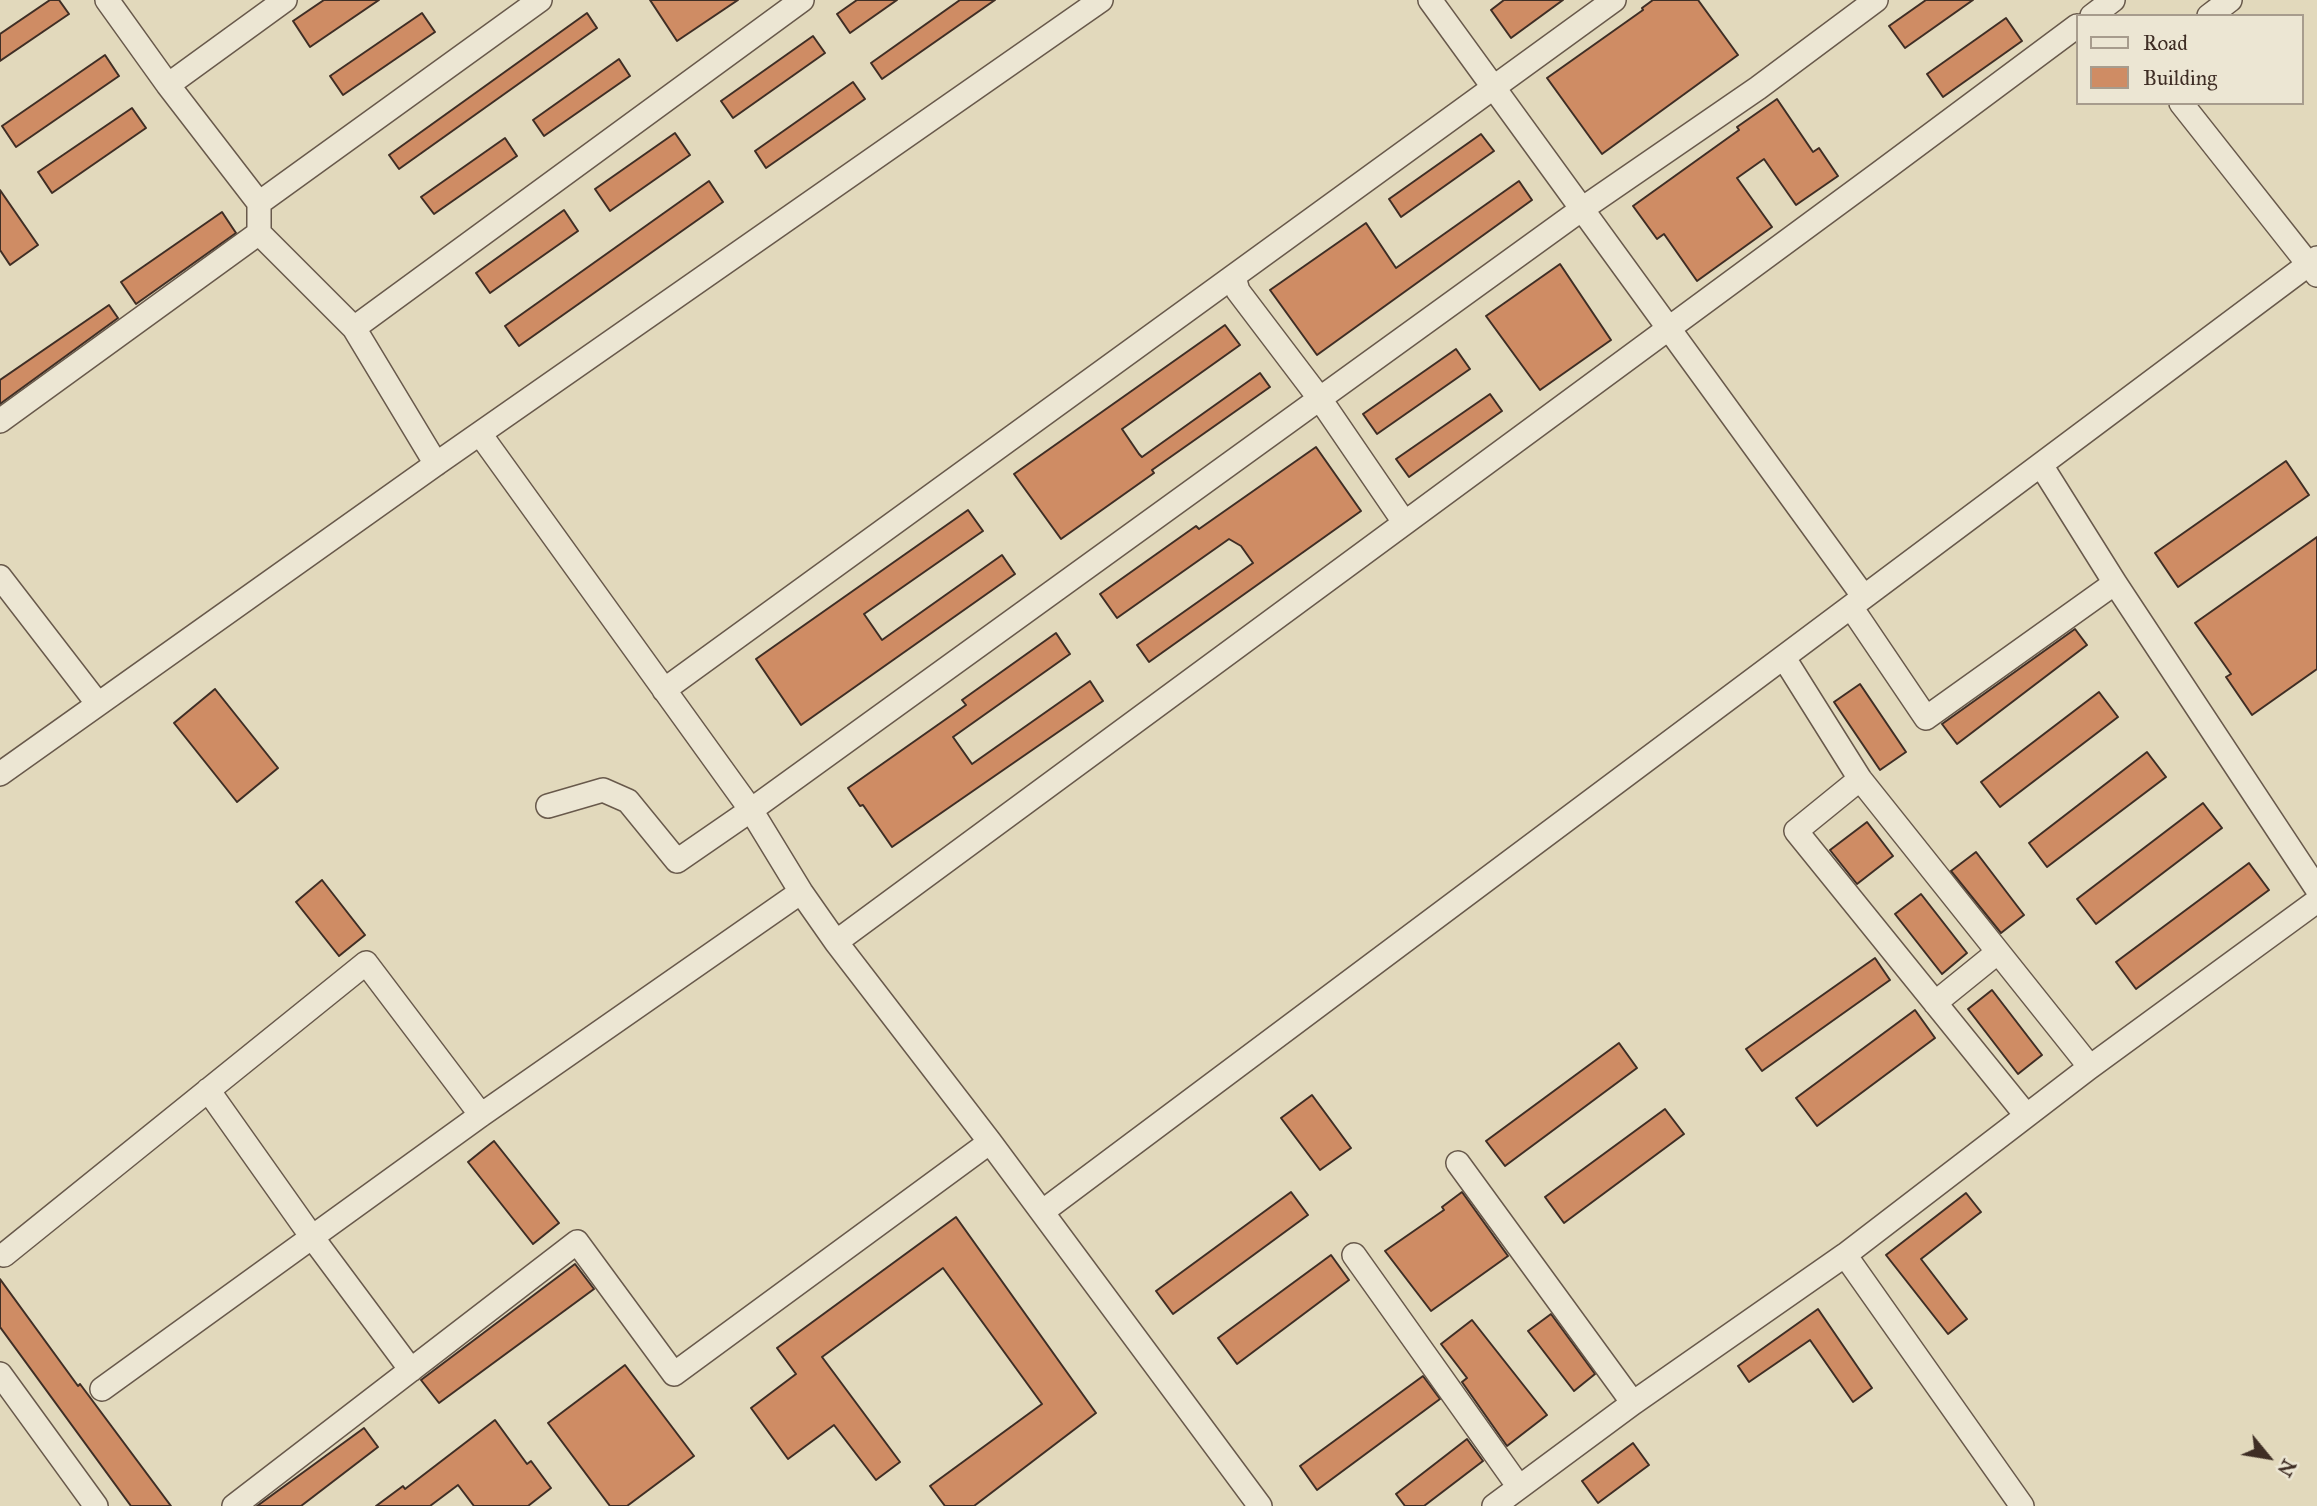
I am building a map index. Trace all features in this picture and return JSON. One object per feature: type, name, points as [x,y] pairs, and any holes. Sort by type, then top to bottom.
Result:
[{"type":"street","points":[[107,0],[168,85],[259,203],[259,233],[354,328],[436,464]]},
{"type":"street","points":[[168,85],[285,0]]},
{"type":"street","points":[[259,203],[540,0]]},
{"type":"street","points":[[354,328],[802,0]]},
{"type":"street","points":[[0,774],[436,464],[1101,0]]},
{"type":"street","points":[[1430,0],[1670,330],[1858,602],[1926,718],[2115,583]]},
{"type":"street","points":[[664,690],[1614,0]]},
{"type":"street","points":[[548,806],[603,790],[628,801],[677,861],[1582,209],[1758,88],[1876,0]]},
{"type":"street","points":[[2095,14],[2113,0]]},
{"type":"street","points":[[2212,14],[2230,0]]},
{"type":"street","points":[[836,942],[1404,522],[1670,330],[2076,27]]},
{"type":"street","points":[[1042,1213],[2041,465],[2314,266],[2183,105]]},
{"type":"street","points":[[0,421],[259,233]]},
{"type":"street","points":[[1234,276],[1238,291],[1320,399],[1404,522]]},
{"type":"street","points":[[480,434],[751,810],[801,892],[836,942],[990,1142],[1260,1506]]},
{"type":"street","points":[[2041,465],[2115,583],[2317,889]]},
{"type":"street","points":[[0,577],[98,704]]},
{"type":"street","points":[[1784,657],[1860,779],[2090,1067]]},
{"type":"street","points":[[1860,779],[1796,831],[2026,1115]]},
{"type":"street","points":[[102,1389],[481,1115],[801,892]]},
{"type":"street","points":[[1494,1506],[1633,1404],[1846,1255],[2026,1115],[2317,901]]},
{"type":"street","points":[[1935,1003],[1998,952]]},
{"type":"street","points":[[4,1255],[366,963],[481,1115]]},
{"type":"street","points":[[208,1090],[411,1370]]},
{"type":"street","points":[[234,1506],[577,1242],[674,1374],[990,1142]]},
{"type":"street","points":[[1458,1163],[1633,1404]]},
{"type":"street","points":[[1354,1255],[1519,1487]]},
{"type":"street","points":[[1846,1255],[2021,1506]]},
{"type":"street","points":[[0,1374],[96,1506]]},
{"type":"building","points":[[50,0],[59,0],[69,14],[0,61],[0,34]]},
{"type":"building","points":[[324,0],[379,0],[310,47],[293,21]]},
{"type":"building","points":[[650,0],[738,0],[677,41]]},
{"type":"building","points":[[857,0],[897,0],[850,33],[837,14]]},
{"type":"building","points":[[960,0],[995,0],[882,79],[871,63]]},
{"type":"building","points":[[1504,0],[1563,0],[1511,38],[1491,10]]},
{"type":"building","points":[[1653,0],[1698,0],[1738,55],[1602,154],[1547,78],[1643,10],[1642,8]]},
{"type":"building","points":[[1926,0],[1973,0],[1905,48],[1889,26]]},
{"type":"building","points":[[422,13],[435,32],[343,95],[330,76]]},
{"type":"building","points":[[587,13],[597,28],[399,169],[389,155]]},
{"type":"building","points":[[2006,18],[2022,41],[1943,97],[1927,74]]},
{"type":"building","points":[[813,36],[825,53],[733,118],[721,101]]},
{"type":"building","points":[[105,55],[119,76],[16,147],[2,126]]},
{"type":"building","points":[[619,59],[630,76],[544,136],[533,120]]},
{"type":"building","points":[[853,82],[865,99],[766,168],[755,151]]},
{"type":"building","points":[[1777,99],[1813,152],[1819,148],[1838,176],[1796,205],[1764,159],[1737,178],[1772,227],[1697,281],[1664,234],[1657,239],[1633,206],[1739,130],[1737,127]]},
{"type":"building","points":[[132,108],[146,128],[52,193],[38,172]]},
{"type":"building","points":[[675,133],[690,155],[610,211],[595,189]]},
{"type":"building","points":[[1481,134],[1494,151],[1401,217],[1389,199]]},
{"type":"building","points":[[505,138],[517,156],[434,214],[421,197]]},
{"type":"building","points":[[709,181],[723,202],[519,346],[505,326]]},
{"type":"building","points":[[1519,181],[1532,200],[1317,355],[1270,290],[1366,223],[1396,268]]},
{"type":"building","points":[[0,190],[38,245],[10,265],[0,250]]},
{"type":"building","points":[[564,210],[578,231],[490,293],[476,273]]},
{"type":"building","points":[[222,212],[236,233],[136,304],[121,282]]},
{"type":"building","points":[[1560,264],[1611,340],[1540,390],[1486,316]]},
{"type":"building","points":[[109,305],[118,318],[0,404],[0,380]]},
{"type":"building","points":[[1225,325],[1240,345],[1122,429],[1139,454],[1142,457],[1260,373],[1270,387],[1152,470],[1154,473],[1061,539],[1014,474]]},
{"type":"building","points":[[1456,349],[1470,369],[1377,434],[1363,414]]},
{"type":"building","points":[[1490,394],[1502,411],[1409,477],[1396,459]]},
{"type":"building","points":[[1316,447],[1361,511],[1149,662],[1137,645],[1253,563],[1241,546],[1229,539],[1117,618],[1100,594],[1196,526],[1199,529]]},
{"type":"building","points":[[2286,461],[2309,495],[2178,587],[2155,553]]},
{"type":"building","points":[[968,510],[983,531],[864,614],[882,640],[1002,555],[1015,574],[801,725],[756,659]]},
{"type":"building","points":[[2317,537],[2317,669],[2252,715],[2226,677],[2231,674],[2195,623]]},
{"type":"building","points":[[2075,629],[2087,645],[1957,744],[1942,724]]},
{"type":"building","points":[[1056,633],[1070,654],[953,737],[972,764],[1090,681],[1103,701],[892,847],[848,788],[966,705],[962,700]]},
{"type":"building","points":[[1860,684],[1906,752],[1880,770],[1834,702]]},
{"type":"building","points":[[215,689],[278,768],[237,802],[174,723]]},
{"type":"building","points":[[2099,692],[2118,717],[2000,807],[1981,782]]},
{"type":"building","points":[[2147,752],[2166,777],[2047,867],[2029,843]]},
{"type":"building","points":[[2203,803],[2222,828],[2096,924],[2077,899]]},
{"type":"building","points":[[1867,822],[1893,856],[1857,884],[1830,850]]},
{"type":"building","points":[[1976,852],[2024,915],[2001,933],[1951,871]]},
{"type":"building","points":[[2249,863],[2269,890],[2136,989],[2116,962]]},
{"type":"building","points":[[322,880],[365,935],[339,956],[296,902]]},
{"type":"building","points":[[1921,894],[1967,953],[1942,974],[1895,914]]},
{"type":"building","points":[[1875,958],[1890,980],[1762,1071],[1746,1049]]},
{"type":"building","points":[[1992,990],[2042,1055],[2018,1074],[1968,1009]]},
{"type":"building","points":[[1915,1010],[1935,1038],[1817,1126],[1796,1098]]},
{"type":"building","points":[[1619,1043],[1637,1068],[1505,1166],[1486,1141]]},
{"type":"building","points":[[1312,1095],[1351,1148],[1320,1170],[1281,1118]]},
{"type":"building","points":[[1665,1109],[1684,1134],[1564,1223],[1545,1197]]},
{"type":"building","points":[[494,1141],[559,1223],[533,1244],[468,1162]]},
{"type":"building","points":[[1291,1192],[1308,1215],[1173,1314],[1156,1291]]},
{"type":"building","points":[[1462,1192],[1508,1256],[1431,1311],[1385,1251],[1444,1210],[1442,1207]]},
{"type":"building","points":[[1966,1193],[1981,1212],[1921,1259],[1967,1319],[1948,1334],[1886,1255]]},
{"type":"building","points":[[956,1217],[1096,1413],[974,1506],[945,1506],[930,1486],[1042,1404],[943,1268],[822,1357],[900,1462],[876,1480],[834,1425],[788,1459],[751,1408],[796,1374],[777,1348]]},
{"type":"building","points":[[1331,1255],[1349,1280],[1237,1364],[1218,1338]]},
{"type":"building","points":[[575,1264],[594,1289],[439,1403],[421,1380]]},
{"type":"building","points":[[0,1279],[171,1506],[131,1506],[0,1327]]},
{"type":"building","points":[[1818,1309],[1872,1388],[1853,1402],[1810,1340],[1749,1382],[1738,1366]]},
{"type":"building","points":[[1551,1314],[1595,1374],[1574,1391],[1528,1331]]},
{"type":"building","points":[[1472,1320],[1547,1415],[1507,1446],[1462,1382],[1467,1378],[1441,1344]]},
{"type":"building","points":[[625,1365],[694,1456],[627,1506],[610,1506],[548,1423]]},
{"type":"building","points":[[1423,1376],[1440,1399],[1317,1490],[1300,1466]]},
{"type":"building","points":[[495,1420],[527,1464],[531,1461],[551,1488],[528,1506],[474,1506],[458,1485],[430,1506],[376,1506],[403,1486],[405,1489]]},
{"type":"building","points":[[364,1428],[378,1447],[301,1506],[257,1506]]},
{"type":"building","points":[[1467,1439],[1483,1461],[1424,1506],[1405,1506],[1396,1494]]},
{"type":"building","points":[[1633,1443],[1649,1465],[1598,1503],[1582,1481]]}]
